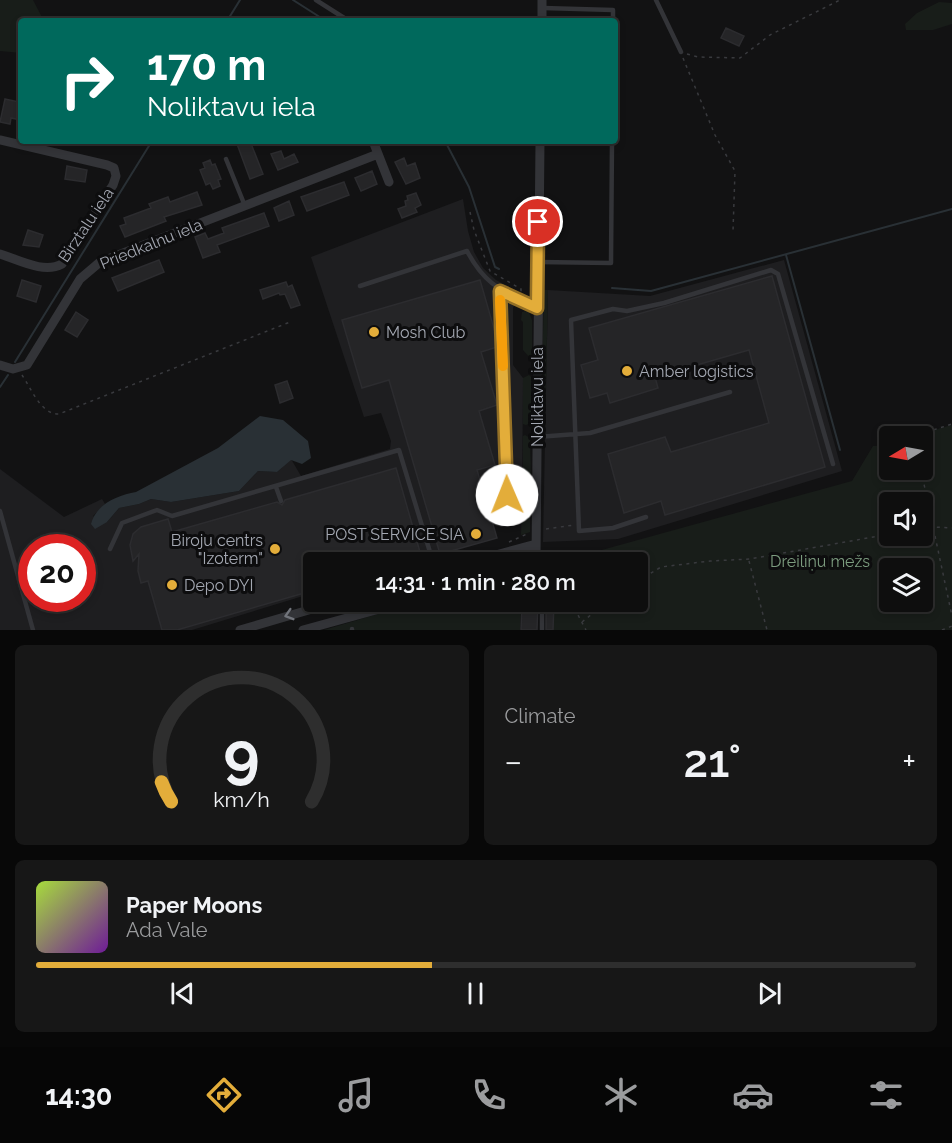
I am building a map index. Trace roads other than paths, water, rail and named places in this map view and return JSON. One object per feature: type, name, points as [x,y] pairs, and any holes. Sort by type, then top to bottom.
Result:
[{"type":"street","name":"Birztalu iela","points":[[0,140],[107,165],[114,168],[116,176],[113,185],[62,264],[55,268],[45,268],[0,254]]},
{"type":"street","points":[[374,144],[389,182]]},
{"type":"street","name":"Noliktavu iela","points":[[537,552],[540,144]]},
{"type":"street","name":"Priedkalnu iela","points":[[0,365],[14,369],[23,367],[31,360],[80,279],[99,262],[378,154]]},
{"type":"street","points":[[507,552],[536,544]]},
{"type":"street","points":[[241,630],[303,611]]},
{"type":"street","points":[[315,612],[318,626]]},
{"type":"street","points":[[303,630],[369,612]]},
{"type":"lane","points":[[316,0],[344,18]]},
{"type":"lane","points":[[656,0],[681,52]]},
{"type":"lane","points":[[542,4],[613,10],[613,18]]},
{"type":"lane","points":[[538,262],[611,263],[612,144]]},
{"type":"lane","points":[[226,159],[245,207]]},
{"type":"lane","points":[[360,286],[467,251],[476,268],[500,291],[537,308]]},
{"type":"lane","points":[[646,517],[613,528],[579,531],[572,320],[613,309],[627,311],[664,303],[771,270],[778,274],[832,464]]},
{"type":"lane","points":[[492,498],[507,495],[500,291]]},
{"type":"lane","points":[[537,437],[590,434],[729,392]]},
{"type":"lane","points":[[110,549],[122,523],[157,510],[172,516],[399,450],[430,552]]},
{"type":"lane","points":[[276,487],[281,501]]},
{"type":"lane","points":[[0,511],[33,630]]},
{"type":"lane","points":[[542,612],[542,630]]},
{"type":"waterway","points":[[229,18],[240,0]]},
{"type":"waterway","points":[[293,0],[321,18]]},
{"type":"waterway","points":[[15,362],[150,144]]},
{"type":"waterway","points":[[447,144],[469,187],[495,267],[499,269]]},
{"type":"waterway","points":[[612,288],[651,291],[952,209]]},
{"type":"waterway","points":[[786,255],[840,450]]},
{"type":"waterway","points":[[0,387],[8,375]]},
{"type":"place","name":"Mosh Club","points":[[374,332]]},
{"type":"place","name":"Amber logistics","points":[[627,371]]},
{"type":"place","name":"POST SERVICE SIA","points":[[476,534]]},
{"type":"place","name":"Biroju centrs \"Izoterm\"","points":[[275,549]]},
{"type":"place","name":"Depo DYI","points":[[172,585]]},
{"type":"park label","name":"Dreiliņu mežs","points":[[820,561]]}]
